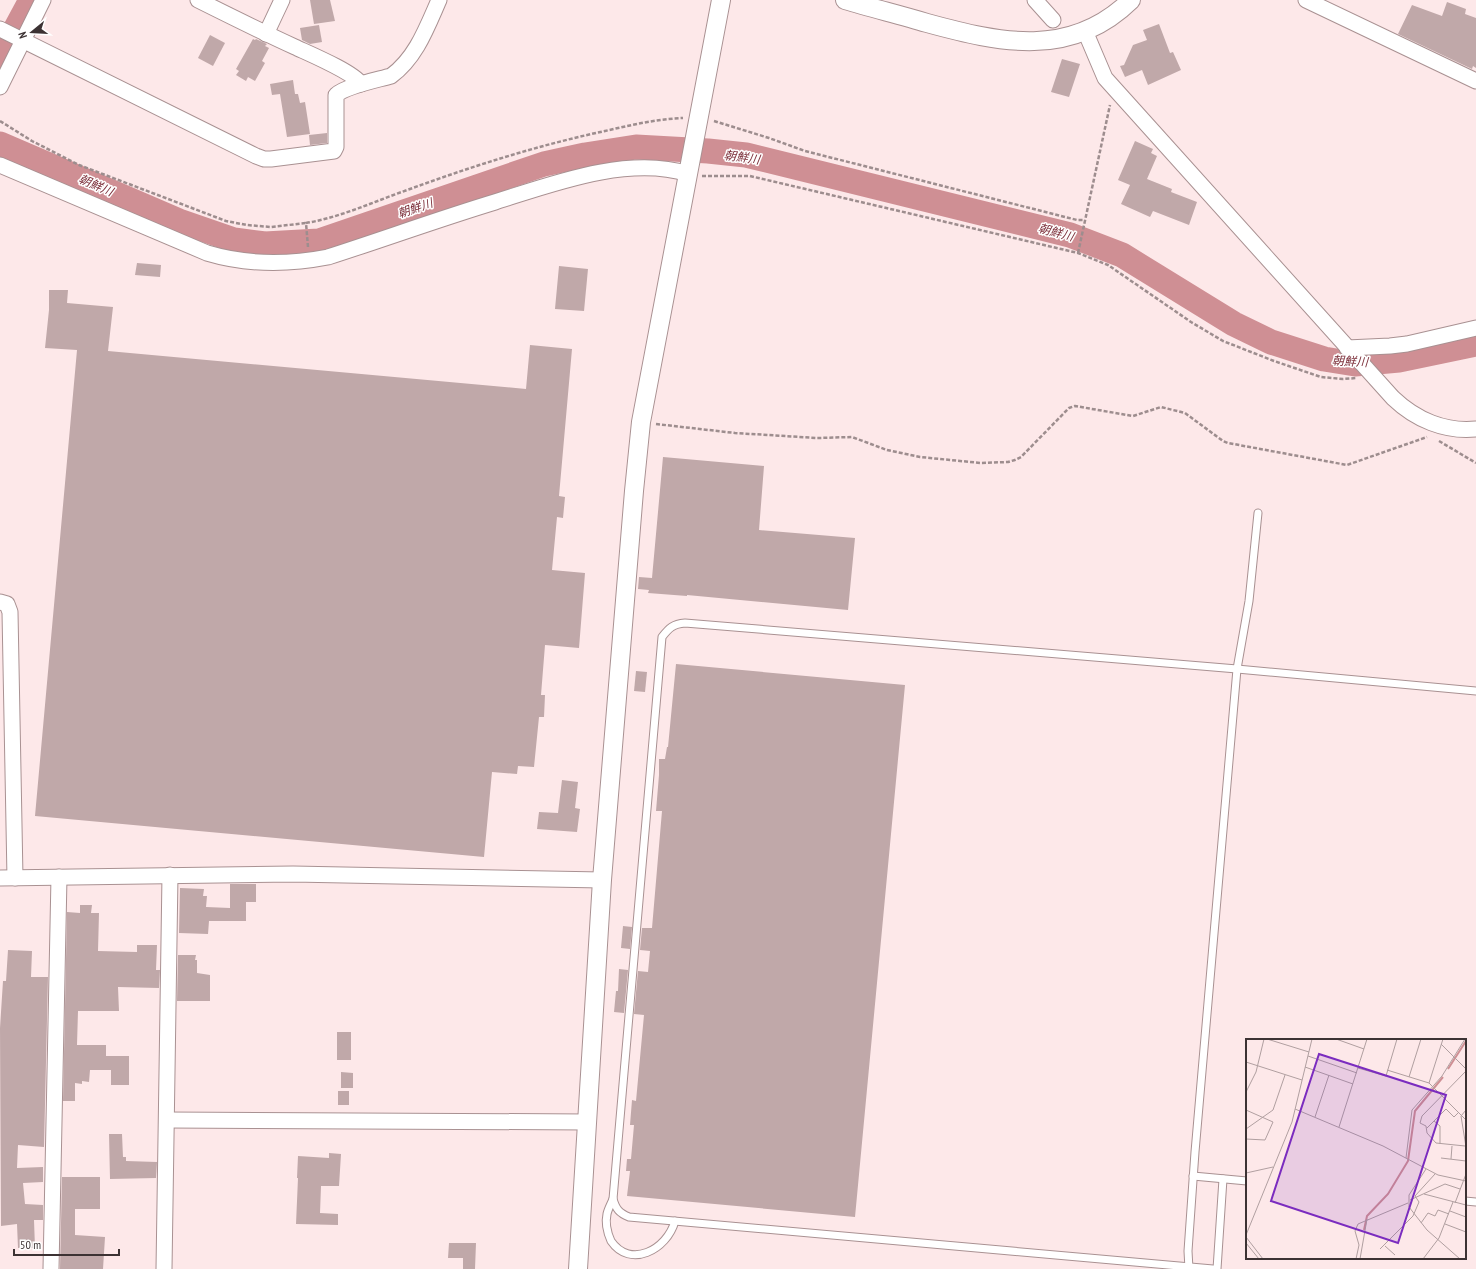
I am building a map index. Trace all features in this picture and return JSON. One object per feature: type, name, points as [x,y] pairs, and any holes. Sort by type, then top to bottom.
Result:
[{"type":"street","points":[[0,87],[43,0]]},
{"type":"street","points":[[198,0],[347,73],[361,84]]},
{"type":"street","points":[[266,34],[282,0]]},
{"type":"street","points":[[0,29],[264,159],[334,151],[336,148],[336,95],[341,91],[361,84],[391,76],[402,66],[412,54],[425,32],[439,0]]},
{"type":"street","points":[[578,1269],[602,880],[633,499],[641,422],[721,0]]},
{"type":"street","points":[[845,0],[968,35],[1034,42],[1061,39],[1085,31],[1119,11],[1131,0]]},
{"type":"street","points":[[1035,0],[1053,20]]},
{"type":"street","points":[[1306,0],[1476,81]]},
{"type":"street","points":[[1085,31],[1105,78],[1398,403],[1416,416],[1438,426],[1461,430],[1476,429]]},
{"type":"street","points":[[0,165],[207,253],[239,261],[280,263],[309,261],[328,257],[545,186],[586,175],[638,168],[675,170],[689,168]]},
{"type":"street","points":[[1349,349],[1407,344],[1476,328]]},
{"type":"street","points":[[0,602],[7,604],[10,612],[7,878],[293,874],[602,880]]},
{"type":"street","points":[[164,1269],[170,875]]},
{"type":"street","points":[[51,1269],[59,877]]},
{"type":"street","points":[[167,1120],[587,1122]]},
{"type":"lane","points":[[1189,1268],[1188,1251],[1193,1176],[1237,669],[1249,601],[1258,513]]},
{"type":"lane","points":[[674,1221],[673,1228],[654,1253],[642,1258],[628,1258],[615,1248],[607,1232],[607,1213],[613,1199],[660,656],[662,637],[669,628],[676,624],[685,624],[1237,669],[1476,691]]},
{"type":"lane","points":[[1193,1176],[1246,1181]]},
{"type":"lane","points":[[1217,1269],[1223,1179]]},
{"type":"lane","points":[[613,1199],[616,1208],[621,1214],[629,1217],[1213,1269]]},
{"type":"lane","points":[[1466,1201],[1476,1202]]},
{"type":"path","points":[[1078,252],[1114,88]]},
{"type":"path","points":[[0,121],[32,141],[80,165],[226,221],[271,227],[306,225],[308,248]]},
{"type":"path","points":[[689,168],[700,176],[750,176],[1078,252],[1108,265],[1190,322],[1223,341],[1321,377],[1343,379],[1371,374]]},
{"type":"path","points":[[641,422],[735,433],[817,438],[852,437],[887,450],[920,457],[981,463],[1008,462],[1021,457],[1069,408],[1075,406],[1133,416],[1161,407],[1180,411],[1185,413],[1222,441],[1228,443],[1347,466],[1428,437]]},
{"type":"path","points":[[1435,438],[1476,463]]},
{"type":"building","points":[[310,0],[330,0],[335,21],[314,24]]},
{"type":"building","points":[[1447,2],[1466,9],[1465,14],[1476,18],[1476,68],[1473,66],[1472,69],[1398,34],[1412,5],[1442,16]]},
{"type":"building","points":[[1159,24],[1170,53],[1173,52],[1181,70],[1148,85],[1142,70],[1125,77],[1120,66],[1124,65],[1133,45],[1147,40],[1143,30]]},
{"type":"building","points":[[319,25],[322,42],[310,44],[302,40],[300,28]]},
{"type":"building","points":[[210,35],[225,43],[213,66],[198,58]]},
{"type":"building","points":[[253,39],[267,44],[265,46],[269,48],[262,61],[265,63],[255,81],[248,77],[246,81],[236,75],[239,71],[236,69]]},
{"type":"building","points":[[1062,59],[1080,64],[1069,97],[1051,92]]},
{"type":"building","points":[[293,80],[295,94],[298,94],[300,103],[305,102],[310,134],[287,137],[280,94],[272,95],[270,84]]},
{"type":"building","points":[[327,133],[327,143],[310,145],[309,135]]},
{"type":"building","points":[[1135,141],[1153,149],[1151,153],[1157,156],[1147,179],[1172,189],[1171,192],[1197,202],[1189,225],[1153,211],[1150,217],[1121,204],[1130,185],[1118,180]]},
{"type":"building","points":[[137,263],[161,265],[160,277],[135,275]]},
{"type":"building","points":[[559,266],[588,269],[584,311],[555,309]]},
{"type":"building","points":[[49,290],[68,290],[67,303],[113,307],[108,351],[526,389],[530,345],[572,349],[559,496],[565,497],[563,518],[557,517],[552,570],[585,573],[579,648],[545,645],[541,695],[545,695],[544,717],[539,717],[534,767],[518,766],[517,774],[492,772],[484,857],[35,816],[77,350],[45,348],[49,310]]},
{"type":"building","points":[[663,457],[764,466],[759,530],[855,538],[848,610],[687,595],[648,593],[649,590],[638,589],[639,577],[652,578]]},
{"type":"building","points":[[676,664],[905,685],[855,1217],[627,1196],[630,1171],[626,1171],[627,1159],[631,1159],[634,1125],[630,1125],[632,1100],[636,1101],[644,1015],[634,1014],[638,971],[648,972],[650,951],[640,950],[642,928],[652,928],[662,811],[656,811],[659,759],[665,759],[668,747]]},
{"type":"building","points":[[636,671],[647,672],[645,692],[634,691]]},
{"type":"building","points":[[562,780],[578,782],[575,808],[580,809],[577,832],[537,829],[539,812],[558,813]]},
{"type":"building","points":[[230,884],[256,884],[256,902],[246,902],[246,921],[209,921],[208,934],[179,933],[180,888],[204,889],[203,896],[207,896],[206,907],[230,908]]},
{"type":"building","points":[[80,905],[92,905],[91,913],[99,913],[98,951],[137,952],[137,945],[157,945],[156,970],[160,970],[159,988],[118,987],[119,1011],[78,1011],[77,1045],[106,1045],[106,1056],[129,1056],[129,1085],[111,1085],[111,1070],[90,1070],[89,1082],[82,1081],[82,1084],[75,1083],[75,1101],[63,1101],[67,912],[80,913]]},
{"type":"building","points":[[623,926],[632,927],[630,949],[621,948]]},
{"type":"building","points":[[8,950],[32,951],[31,977],[48,977],[44,1147],[18,1145],[17,1168],[43,1167],[43,1182],[23,1183],[25,1204],[43,1205],[43,1220],[34,1220],[35,1248],[18,1248],[17,1224],[1,1226],[0,1028],[3,981],[6,981]]},
{"type":"building","points":[[178,955],[196,955],[195,960],[197,960],[197,973],[210,975],[210,1001],[177,1001]]},
{"type":"building","points":[[619,969],[628,970],[624,1013],[614,1012],[616,991],[618,991]]},
{"type":"building","points":[[337,1032],[351,1032],[351,1060],[337,1060]]},
{"type":"building","points":[[341,1072],[353,1073],[353,1088],[341,1088]]},
{"type":"building","points":[[338,1091],[349,1091],[349,1105],[338,1105]]},
{"type":"building","points":[[109,1134],[122,1134],[123,1157],[126,1157],[126,1161],[157,1162],[156,1178],[110,1179]]},
{"type":"building","points":[[329,1153],[341,1154],[339,1186],[321,1186],[320,1213],[338,1214],[338,1225],[296,1224],[298,1156],[329,1158]]},
{"type":"building","points":[[62,1177],[100,1177],[100,1209],[75,1209],[75,1235],[105,1237],[103,1269],[60,1269]]},
{"type":"building","points":[[449,1243],[476,1243],[475,1269],[463,1269],[463,1258],[448,1258]]},
{"type":"waterway","points":[[16,28],[31,0]]},
{"type":"waterway","points":[[0,61],[10,40]]},
{"type":"waterway","name":"朝鮮川","points":[[0,144],[179,221],[234,240],[265,244],[319,241],[544,164],[585,155],[636,147],[708,151],[746,155],[1070,235],[1122,255],[1234,324],[1271,342],[1324,359],[1355,364],[1399,360],[1476,344]]}]
